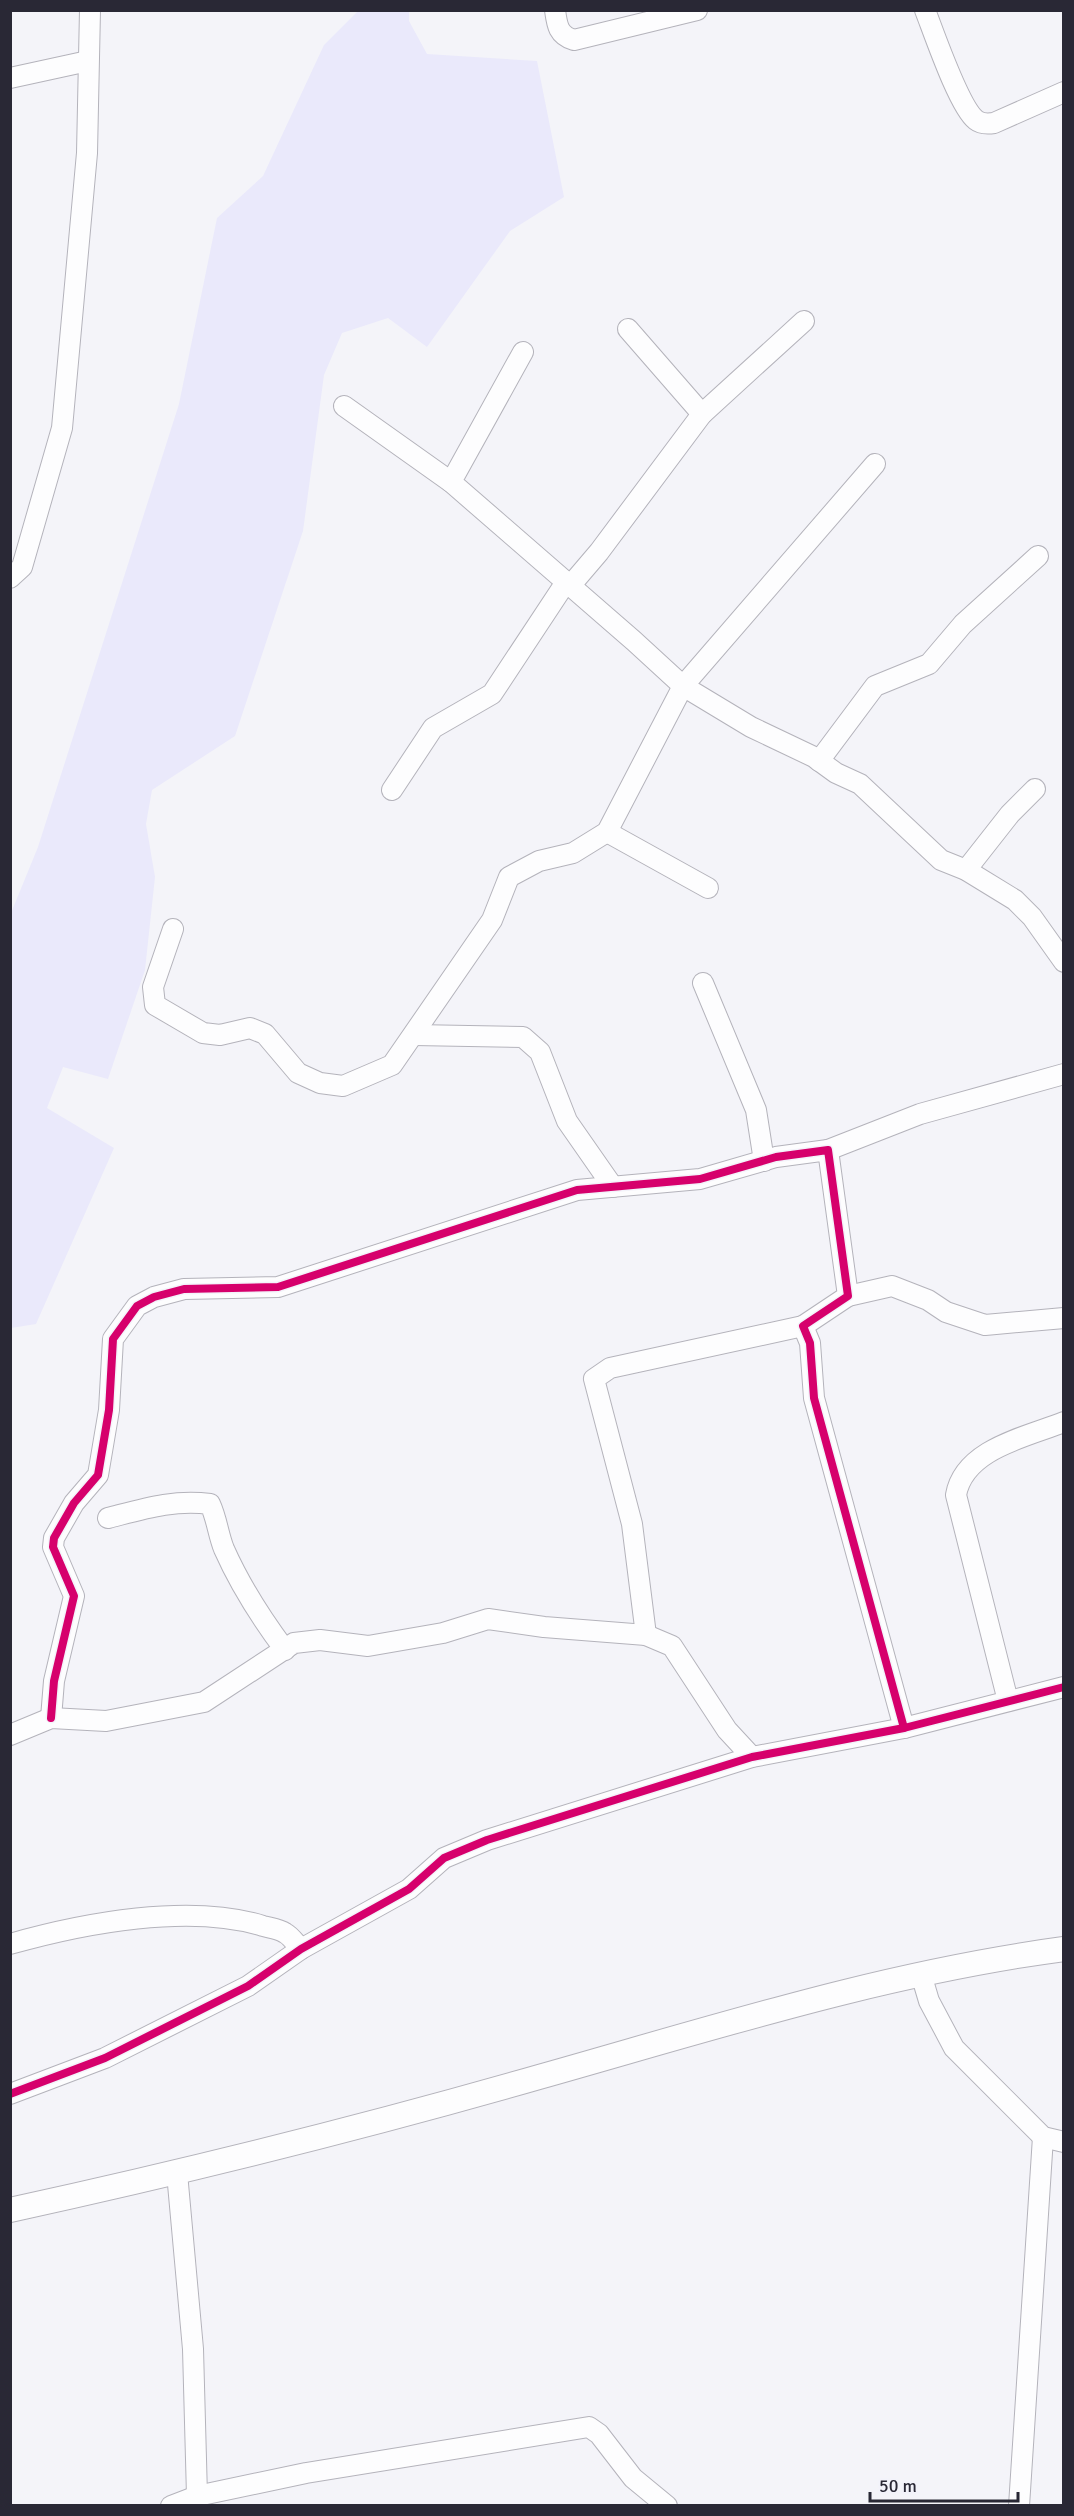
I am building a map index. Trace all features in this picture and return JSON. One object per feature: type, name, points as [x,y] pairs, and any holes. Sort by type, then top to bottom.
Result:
[{"type":"street","points":[[10,578],[22,567],[62,428],[87,153],[90,10]]},
{"type":"street","points":[[555,10],[558,29],[565,37],[574,40],[697,10]]},
{"type":"street","points":[[925,10],[962,99],[974,119],[983,124],[994,123],[1064,92]]},
{"type":"street","points":[[10,78],[88,61]]},
{"type":"street","points":[[392,790],[433,728],[492,694],[568,584],[599,552],[702,414],[804,321]]},
{"type":"street","points":[[628,329],[702,414]]},
{"type":"street","points":[[451,482],[523,352]]},
{"type":"street","points":[[344,406],[451,482],[682,687],[751,727],[860,784],[941,860],[966,870],[1015,900],[1032,917],[1063,960]]},
{"type":"street","points":[[173,929],[153,987],[155,1005],[203,1033],[220,1035],[250,1028],[265,1034],[298,1073],[320,1083],[343,1086],[392,1065],[492,920],[509,877],[539,861],[573,853],[607,832],[682,687],[875,464]]},
{"type":"street","points":[[819,761],[868,692],[875,686],[904,672],[929,664],[963,624],[1038,556]]},
{"type":"street","points":[[966,870],[1010,814],[1035,789]]},
{"type":"street","points":[[607,832],[708,888]]},
{"type":"street","points":[[703,983],[756,1110],[764,1161]]},
{"type":"street","points":[[414,1035],[523,1037],[540,1052],[567,1121],[613,1187]]},
{"type":"street","points":[[51,1718],[54,1681],[74,1596],[53,1547],[54,1538],[74,1503],[100,1470],[109,1410],[113,1339],[137,1306],[154,1297],[184,1289],[278,1287],[577,1190],[700,1179],[764,1161],[828,1150],[920,1114],[1064,1074]]},
{"type":"street","points":[[828,1150],[848,1296]]},
{"type":"street","points":[[646,1635],[632,1524],[594,1378],[610,1368],[803,1326],[848,1296],[892,1286],[928,1300],[946,1312],[985,1325],[1064,1318]]},
{"type":"street","points":[[803,1326],[810,1343],[814,1398],[904,1728]]},
{"type":"street","points":[[1008,1701],[956,1495],[957,1488],[968,1467],[991,1451],[1064,1422]]},
{"type":"street","points":[[108,1518],[156,1505],[187,1501],[210,1504],[216,1516],[223,1547],[254,1608],[285,1650]]},
{"type":"street","points":[[10,1735],[51,1718],[106,1721],[204,1702],[294,1643],[321,1640],[368,1646],[443,1633],[488,1619],[544,1627],[646,1635],[672,1646],[727,1730],[752,1757]]},
{"type":"street","points":[[10,2094],[105,2058],[248,1986],[301,1949],[409,1889],[444,1858],[487,1840],[752,1757],[904,1728],[1064,1687]]},
{"type":"street","points":[[10,1944],[43,1935],[155,1916],[203,1916],[244,1920],[285,1933],[301,1949]]},
{"type":"street","points":[[10,2210],[177,2173],[535,2078],[823,1996],[989,1959],[1064,1949]]},
{"type":"street","points":[[921,1974],[929,2001],[954,2048],[1043,2137],[1064,2142]]},
{"type":"street","points":[[1019,2505],[1043,2137]]},
{"type":"street","points":[[177,2173],[193,2349],[197,2496]]},
{"type":"street","points":[[171,2505],[197,2496],[306,2473],[589,2427],[599,2433],[633,2478],[667,2505]]},
{"type":"shaded area","points":[[358,11],[409,11],[409,21],[427,54],[537,61],[564,197],[510,231],[427,347],[388,318],[342,333],[324,375],[303,531],[235,736],[152,790],[146,824],[155,877],[145,970],[108,1079],[63,1067],[47,1108],[114,1148],[36,1324],[11,1328],[11,913],[38,847],[179,404],[217,218],[263,176],[324,45]]},
{"type":"cycle path","points":[[51,1718],[54,1681],[74,1596],[53,1547],[54,1538],[74,1503],[98,1475],[109,1410],[113,1339],[137,1306],[154,1297],[184,1289],[278,1287],[577,1190],[700,1179],[776,1157],[828,1150],[848,1296],[803,1326],[810,1343],[814,1398],[904,1728]]},
{"type":"cycle path","points":[[10,2094],[105,2058],[248,1986],[301,1949],[409,1889],[444,1858],[487,1840],[752,1757],[904,1728],[1064,1687]]}]
